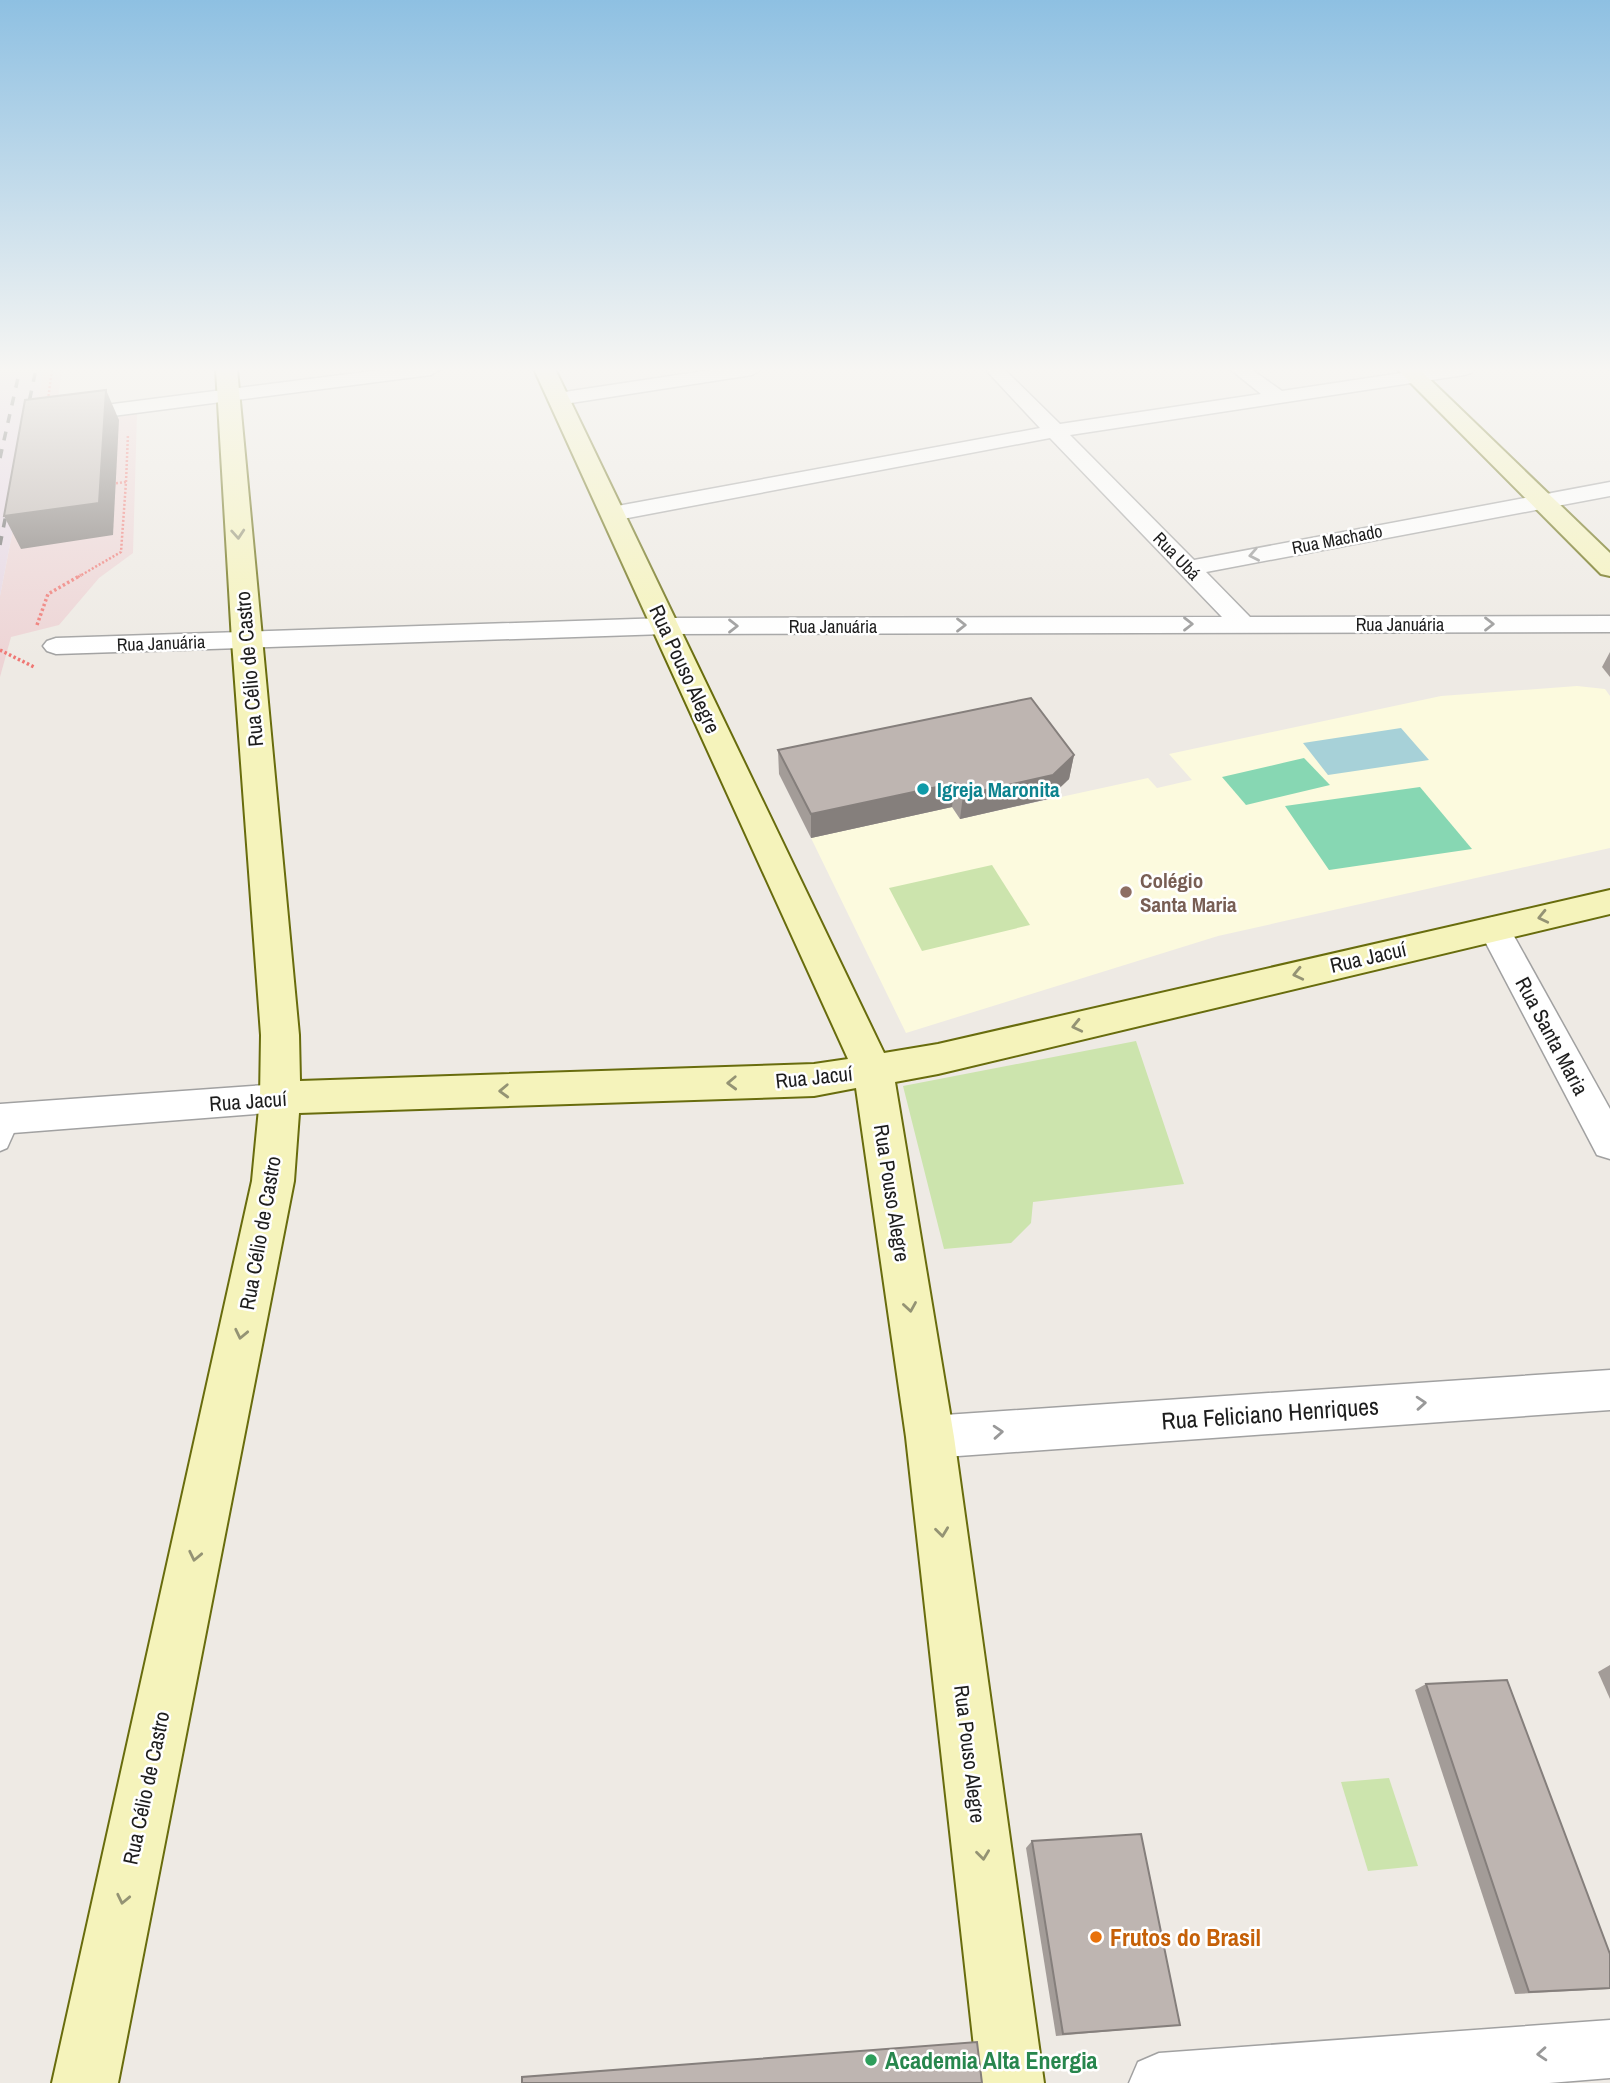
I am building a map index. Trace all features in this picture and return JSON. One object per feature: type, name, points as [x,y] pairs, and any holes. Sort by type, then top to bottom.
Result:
[{"type":"street","name":"Rua Célio de Castro","points":[[85,2083],[273,1181],[280,1098],[281,1034],[246,641],[234,466]]},
{"type":"street","name":"Rua Pouso Alegre","points":[[590,466],[873,1070],[930,1437],[1011,2083]]},
{"type":"street","points":[[612,514],[868,466]]},
{"type":"street","name":"Rua Ubá","points":[[1091,466],[1242,624]]},
{"type":"street","points":[[1506,466],[1610,568]]},
{"type":"street","name":"Rua Machado","points":[[1188,568],[1610,489]]},
{"type":"street","name":"Rua Januária","points":[[56,646],[665,626],[1610,624]]},
{"type":"street","name":"Rua Jacuí","points":[[4,1127],[280,1098],[814,1080],[938,1059],[1610,902]]},
{"type":"street","name":"Rua Santa Maria","points":[[1494,928],[1610,1144]]},
{"type":"street","name":"Rua Feliciano Henriques","points":[[930,1437],[1610,1390]]},
{"type":"street","points":[[1159,2083],[1610,2049]]},
{"type":"path","points":[[56,646],[36,625],[48,594],[121,552],[127,482],[105,485]]},
{"type":"path","points":[[0,650],[37,669]]},
{"type":"shaded area","points":[[0,466],[25,466],[0,596]]},
{"type":"shaded area","points":[[25,466],[135,466],[133,553],[99,578],[59,625],[11,637],[0,677],[0,596]]},
{"type":"shaded area","name":"Colégio Santa Maria","points":[[1577,686],[1605,689],[1610,696],[1610,848],[1218,936],[906,1033],[811,838],[952,807],[960,819],[1148,778],[1157,788],[1192,780],[1169,754],[1441,696]]},
{"type":"green space","points":[[1304,758],[1330,785],[1246,805],[1222,777]]},
{"type":"green space","points":[[1420,787],[1472,849],[1329,870],[1285,806]]},
{"type":"green space","points":[[992,865],[1030,925],[922,951],[889,888]]},
{"type":"green space","points":[[1136,1041],[1184,1184],[1033,1202],[1031,1223],[1011,1243],[944,1249],[903,1086]]},
{"type":"green space","points":[[1389,1778],[1418,1866],[1368,1871],[1341,1782]]},
{"type":"water","points":[[1401,728],[1429,760],[1328,775],[1303,743]]},
{"type":"building","points":[[13,466],[101,466],[99,503],[4,516]]},
{"type":"building","name":"Igreja Maronita","points":[[1031,698],[1074,755],[1053,775],[963,795],[955,783],[811,814],[778,750]]},
{"type":"building","points":[[1507,1680],[1610,1954],[1610,1988],[1529,1992],[1426,1684]]},
{"type":"building","name":"Frutos do Brasil","points":[[1141,1834],[1180,2025],[1063,2034],[1032,1841]]},
{"type":"building","name":"Academia Alta Energia","points":[[977,2042],[982,2083],[522,2083],[522,2077]]},
{"type":"railway","points":[[0,545],[9,499]]},
{"type":"place","name":"Igreja Maronita","points":[[923,789]]},
{"type":"place","name":"Colégio Santa Maria","points":[[1126,892]]},
{"type":"place","name":"Frutos do Brasil","points":[[1096,1937]]},
{"type":"place","name":"Academia Alta Energia","points":[[871,2060]]}]
